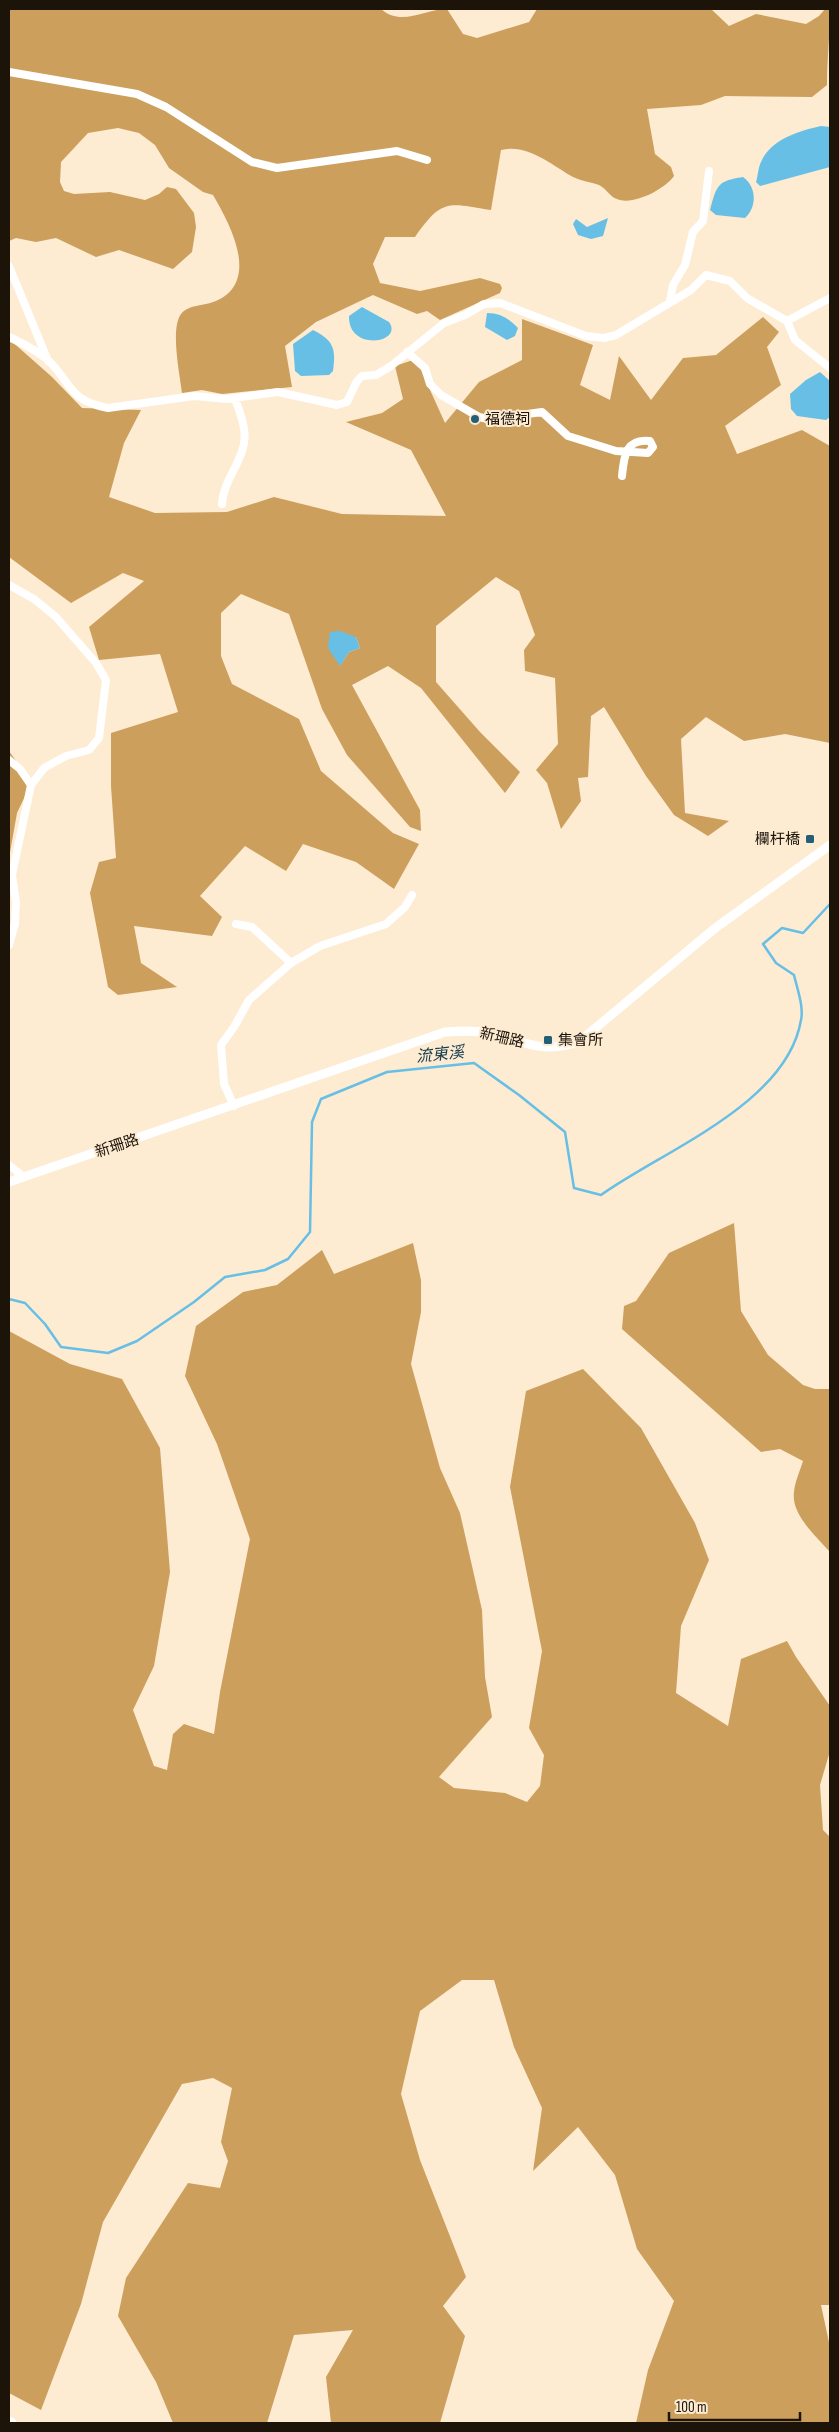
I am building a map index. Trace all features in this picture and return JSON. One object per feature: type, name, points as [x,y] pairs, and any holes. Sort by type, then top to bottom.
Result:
[{"type":"street","points":[[9,72],[137,94],[166,106],[252,162],[277,168],[397,151],[427,160]]},
{"type":"street","points":[[670,301],[673,285],[684,265],[693,232],[703,221],[709,171]]},
{"type":"street","points":[[9,266],[48,361],[69,389],[85,402],[108,408],[194,396],[235,398],[278,392],[337,405],[347,402],[357,381],[362,376],[376,375],[408,352],[444,322],[465,315],[484,304],[500,303],[586,336],[604,338],[616,335],[691,290],[706,275],[730,282],[747,298],[787,322],[795,340],[830,368]]},
{"type":"street","points":[[787,322],[830,298]]},
{"type":"street","points":[[9,337],[23,343],[48,361]]},
{"type":"street","points":[[408,352],[425,368],[430,384],[441,395],[479,417],[505,423],[520,415],[542,412],[552,419],[568,436],[625,452],[622,476]]},
{"type":"street","points":[[222,504],[226,484],[241,454],[245,430],[235,398]]},
{"type":"street","points":[[9,585],[34,599],[56,617],[96,663],[106,680],[99,738],[89,750],[66,756],[44,768],[31,785],[12,875],[16,902],[15,924],[9,945]]},
{"type":"street","points":[[9,760],[20,769],[31,785]]},
{"type":"street","name":"新珊路","points":[[9,1182],[445,1032],[465,1030],[488,1033],[549,1048],[563,1048],[580,1041],[714,930],[830,846]]},
{"type":"street","points":[[234,1106],[224,1084],[220,1045],[234,1028],[249,1000],[291,963],[320,946],[386,924],[405,907],[412,895]]},
{"type":"street","points":[[236,924],[252,927],[291,963]]},
{"type":"street","points":[[9,1165],[24,1176]]},
{"type":"shaded area","points":[[9,9],[381,9],[397,17],[405,17],[447,9],[463,34],[477,38],[529,22],[537,9],[711,9],[729,26],[756,14],[806,24],[819,16],[825,9],[830,9],[827,85],[812,97],[725,96],[701,105],[647,109],[655,154],[671,167],[674,176],[656,191],[631,200],[624,201],[615,198],[599,185],[579,180],[530,152],[511,149],[501,150],[491,210],[455,205],[440,209],[432,215],[415,237],[385,237],[373,264],[380,283],[420,291],[480,278],[500,284],[502,288],[500,293],[440,320],[427,311],[417,314],[373,295],[316,322],[285,346],[292,387],[222,394],[202,390],[182,393],[176,341],[176,330],[181,314],[188,308],[216,301],[229,292],[237,280],[239,266],[238,251],[227,221],[213,195],[203,192],[169,168],[155,145],[139,133],[118,128],[88,133],[61,162],[60,182],[64,191],[74,194],[110,192],[145,200],[159,194],[167,187],[176,189],[194,213],[196,227],[192,252],[173,269],[119,250],[96,257],[56,238],[36,242],[16,238],[9,241]]},
{"type":"shaded area","points":[[763,317],[779,332],[767,347],[781,385],[725,426],[737,454],[802,430],[830,446],[830,743],[785,734],[744,741],[706,717],[681,739],[685,813],[729,821],[708,836],[674,815],[646,776],[604,707],[591,716],[588,777],[578,778],[581,801],[561,829],[547,783],[536,770],[558,744],[555,678],[525,671],[524,650],[535,635],[519,591],[496,577],[436,626],[436,682],[480,732],[520,772],[505,793],[421,688],[388,666],[352,685],[420,810],[421,831],[410,827],[347,755],[322,709],[289,614],[241,594],[221,613],[221,656],[232,684],[299,719],[321,771],[393,833],[419,844],[394,889],[356,862],[303,844],[286,871],[245,846],[200,896],[222,917],[212,936],[134,926],[141,963],[177,987],[118,995],[108,987],[90,893],[99,862],[116,858],[111,786],[111,733],[178,712],[160,654],[99,660],[89,627],[144,581],[123,573],[71,603],[9,557],[9,339],[52,377],[82,408],[141,410],[124,443],[109,497],[155,513],[227,512],[274,497],[342,514],[446,516],[411,450],[346,422],[382,413],[403,399],[395,366],[416,359],[445,423],[479,382],[522,360],[522,319],[593,345],[580,385],[610,400],[619,356],[651,400],[683,358],[716,355]],"holes":[[[356,637],[360,648],[349,652],[340,666]]]},
{"type":"shaded area","points":[[9,751],[23,771],[28,790],[17,813],[9,858]]},
{"type":"shaded area","points":[[734,1223],[741,1311],[768,1355],[803,1385],[815,1389],[830,1389],[830,1552],[806,1525],[796,1509],[794,1492],[803,1461],[780,1449],[761,1452],[622,1329],[624,1306],[636,1301],[669,1253]]},
{"type":"shaded area","points":[[413,1243],[421,1280],[421,1312],[411,1364],[440,1468],[460,1513],[482,1610],[485,1677],[492,1717],[439,1777],[454,1788],[505,1793],[527,1802],[540,1786],[544,1755],[529,1728],[542,1651],[510,1487],[526,1391],[583,1369],[641,1428],[695,1523],[709,1560],[681,1626],[676,1693],[728,1726],[741,1659],[787,1641],[830,1706],[830,1751],[820,1785],[823,1830],[830,1837],[830,2305],[821,2305],[830,2347],[830,2423],[636,2423],[648,2370],[674,2301],[637,2249],[615,2175],[578,2127],[533,2171],[542,2108],[514,2047],[494,1980],[462,1980],[420,2011],[401,2094],[420,2160],[466,2277],[443,2306],[465,2336],[440,2423],[331,2423],[326,2377],[353,2330],[294,2335],[267,2423],[173,2423],[156,2382],[118,2316],[126,2278],[188,2183],[220,2188],[228,2161],[221,2142],[232,2088],[213,2078],[182,2084],[103,2222],[81,2304],[41,2410],[9,2393],[9,1331],[70,1364],[122,1379],[160,1448],[170,1572],[154,1666],[133,1710],[154,1766],[167,1770],[173,1734],[184,1724],[214,1734],[220,1692],[250,1539],[217,1444],[185,1376],[196,1326],[243,1292],[277,1285],[322,1250],[334,1274]]},
{"type":"water","points":[[821,126],[830,127],[830,167],[760,186],[756,182],[761,162],[772,147],[786,137]]},
{"type":"water","points":[[743,177],[751,186],[754,197],[752,208],[745,218],[716,215],[710,210],[714,195],[719,186],[728,180]]},
{"type":"water","points":[[608,218],[603,236],[591,239],[578,235],[573,224],[576,219],[587,227]]},
{"type":"water","points":[[362,307],[389,322],[392,329],[389,335],[383,339],[374,340],[365,339],[357,335],[351,327],[349,316]]},
{"type":"water","points":[[487,313],[501,315],[511,322],[518,328],[515,336],[507,340],[485,327]]},
{"type":"water","points":[[313,330],[329,342],[334,351],[333,371],[329,375],[301,376],[295,371],[293,344]]},
{"type":"water","points":[[820,372],[830,381],[830,417],[826,420],[797,416],[791,409],[790,394],[806,380]]},
{"type":"water","points":[[340,631],[356,637],[360,648],[349,652],[340,666],[328,648],[330,632]]},
{"type":"waterway","name":"流東溪","points":[[9,1299],[25,1303],[45,1324],[61,1347],[108,1353],[137,1341],[194,1302],[225,1277],[265,1270],[288,1259],[310,1232],[312,1122],[321,1099],[387,1072],[474,1063],[519,1095],[565,1132],[574,1188],[601,1195],[719,1122],[748,1100],[773,1076],[791,1050],[801,1020],[802,1009],[794,975],[776,963],[763,944],[782,928],[803,933],[830,904]]},
{"type":"place","name":"福德祠","points":[[475,419]]},
{"type":"place","name":"欄杆橋","points":[[810,839]]},
{"type":"place","name":"集會所","points":[[548,1040]]}]
